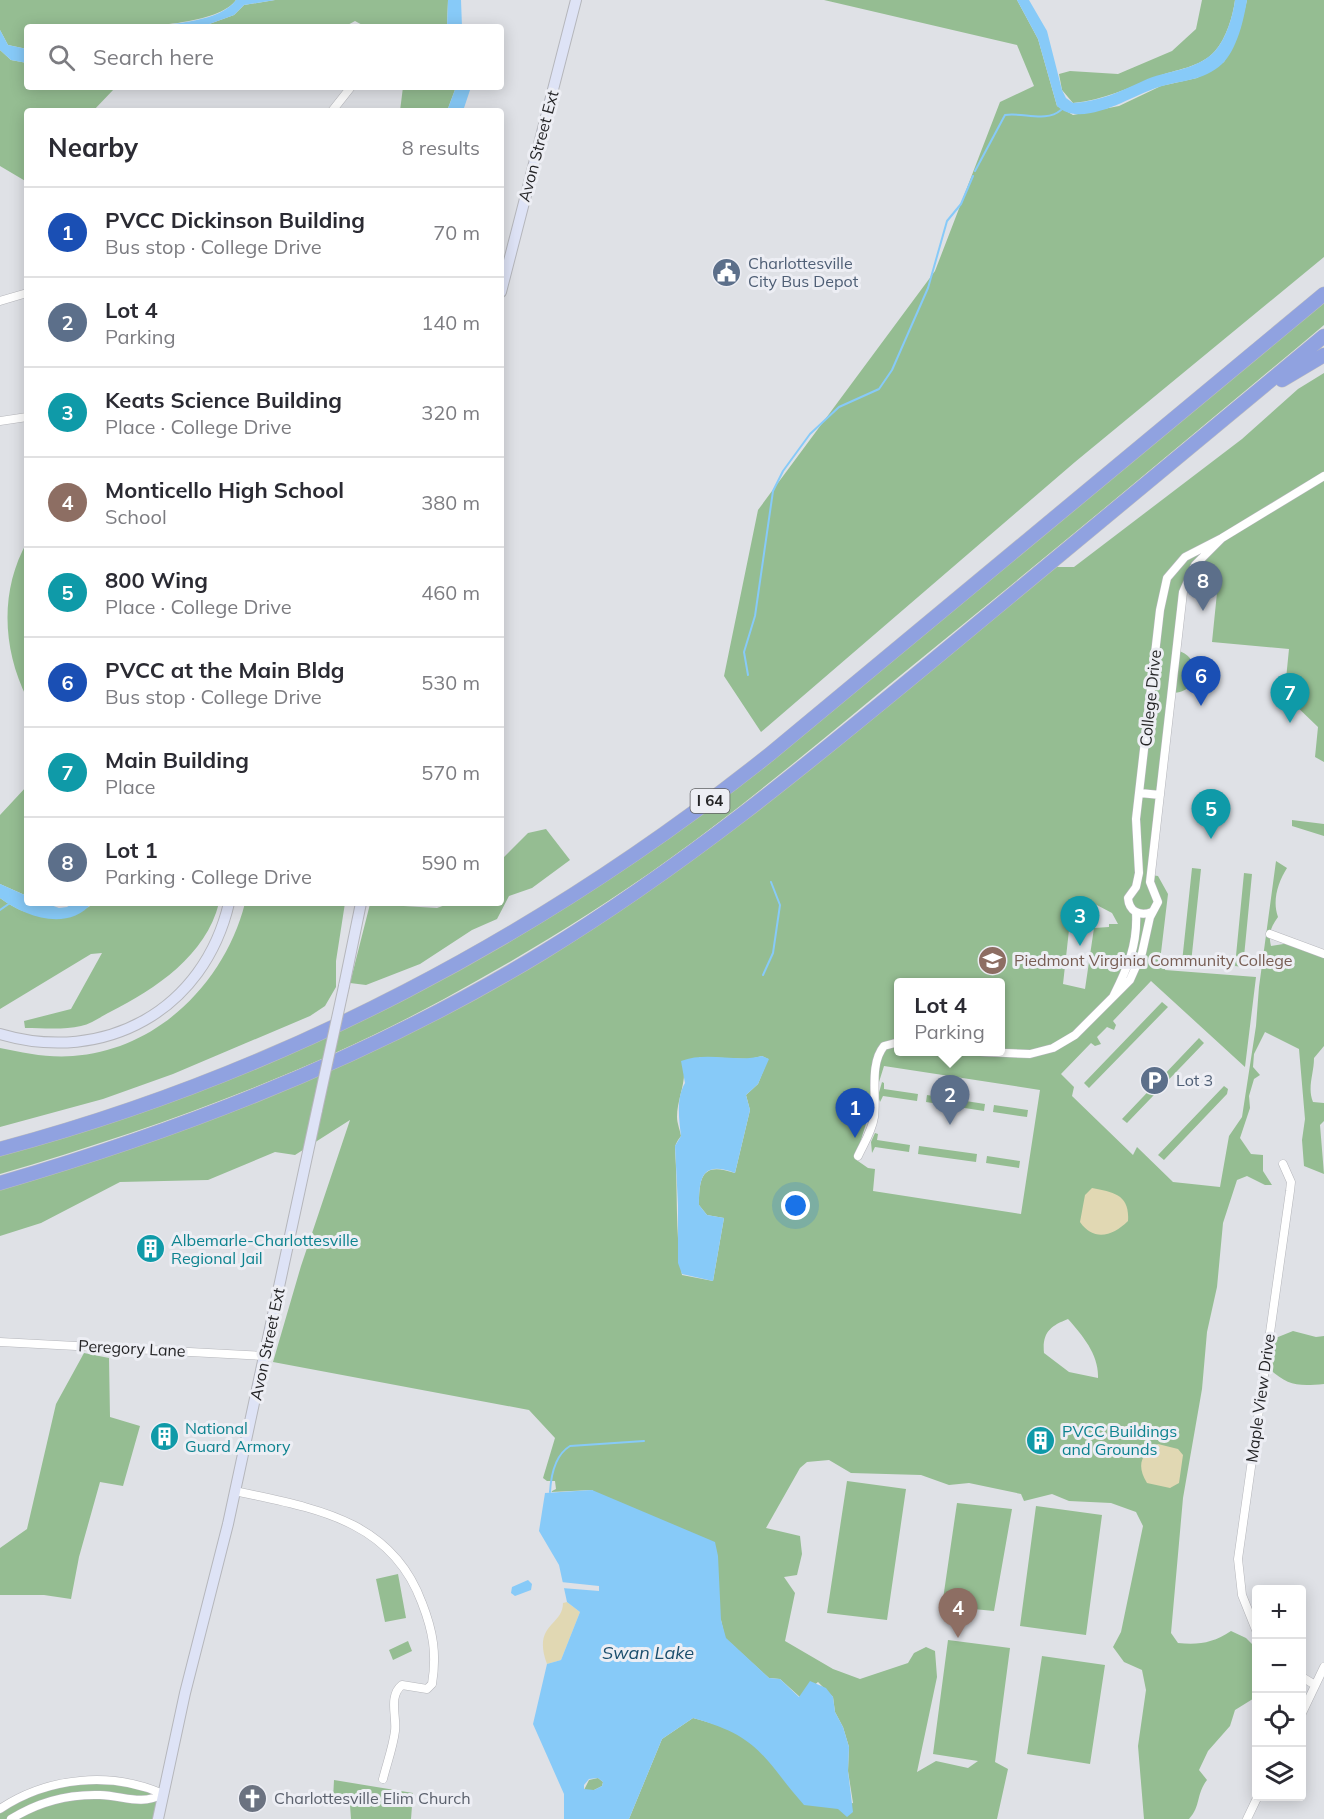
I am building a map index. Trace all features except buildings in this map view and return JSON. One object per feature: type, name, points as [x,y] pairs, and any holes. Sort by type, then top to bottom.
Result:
[{"type":"highway","name":"I 64","points":[[0,1149],[139,1106],[266,1057],[375,1007],[442,972],[586,887],[681,822],[770,754],[1324,294]]},
{"type":"highway","name":"I 64","points":[[0,1182],[170,1130],[323,1067],[420,1022],[584,927],[685,859],[768,797],[1324,336]]},
{"type":"highway","points":[[1251,397],[1324,355]]},
{"type":"main road","name":"Avon Street Ext","points":[[504,280],[576,0]]},
{"type":"main road","points":[[0,1034],[26,1040],[78,1042],[110,1036],[139,1024],[163,1008],[196,976],[214,947],[228,906]]},
{"type":"main road","name":"Avon Street Ext","points":[[158,1819],[185,1693],[235,1491],[360,906]]},
{"type":"street","points":[[334,108],[349,90]]},
{"type":"street","points":[[0,301],[24,294]]},
{"type":"street","points":[[0,421],[24,417]]},
{"type":"street","name":"College Drive","points":[[1112,998],[1133,953],[1137,930],[1136,912],[1128,902],[1130,893],[1136,887],[1140,861],[1136,831],[1163,591],[1170,573],[1185,557],[1222,538],[1324,476]]},
{"type":"street","name":"College Drive","points":[[1005,1054],[1015,1055],[1053,1048],[1075,1035],[1122,991],[1137,965],[1158,898],[1152,887],[1184,586],[1194,565],[1222,538]]},
{"type":"street","points":[[1140,793],[1160,795]]},
{"type":"street","points":[[1136,887],[1142,885],[1152,887]]},
{"type":"street","points":[[1136,912],[1142,915],[1152,912]]},
{"type":"street","points":[[1270,934],[1324,954]]},
{"type":"street","points":[[858,1156],[874,1118],[874,1088],[879,1054],[884,1046],[894,1043]]},
{"type":"street","name":"Maple View Drive","points":[[1252,1618],[1242,1595],[1238,1546],[1290,1191],[1291,1182],[1283,1164]]},
{"type":"street","name":"Peregory Lane","points":[[0,1342],[264,1356]]},
{"type":"street","points":[[235,1491],[333,1515],[364,1529],[389,1549],[416,1589],[434,1641],[432,1684],[427,1689],[402,1685],[397,1689],[393,1711],[395,1732],[383,1779]]},
{"type":"street","points":[[1306,1704],[1324,1667]]},
{"type":"street","points":[[1306,1679],[1315,1685]]},
{"type":"street","points":[[0,1809],[36,1791],[78,1781],[135,1784],[163,1794]]},
{"type":"street","points":[[11,1819],[44,1803],[72,1796],[102,1795],[148,1802],[163,1794]]},
{"type":"street","points":[[1247,1819],[1256,1801]]},
{"type":"green space","points":[[0,0],[236,0],[222,11],[199,19],[170,24],[24,24],[24,48],[8,45],[0,30]]},
{"type":"green space","points":[[275,0],[448,0],[447,24],[360,24],[355,21],[350,24],[209,24],[234,15],[244,5]]},
{"type":"green space","points":[[824,0],[1017,0],[1038,39],[1057,106],[1073,115],[1119,106],[1161,86],[1197,78],[1224,62],[1240,29],[1247,0],[1324,0],[1324,257],[1075,462],[761,732],[724,676],[758,510],[935,271],[1000,102],[1034,86],[1017,45]]},
{"type":"green space","points":[[1202,0],[1235,0],[1226,34],[1209,57],[1095,99],[1073,103],[1062,90],[1059,74],[1070,71],[1118,74],[1172,51],[1196,29]]},
{"type":"green space","points":[[0,50],[11,60],[24,62],[24,90],[113,90],[96,108],[24,108],[24,180],[0,166]]},
{"type":"green space","points":[[403,90],[455,90],[448,108],[400,108]]},
{"type":"green space","points":[[1324,299],[1324,325],[792,765],[700,837],[614,897],[473,983],[337,1052],[171,1119],[0,1174],[0,1151],[302,1046],[643,854]]},
{"type":"green space","name":"Piedmont Virginia Community College","points":[[1324,373],[1324,762],[1315,757],[1318,727],[1292,702],[1293,687],[1277,685],[1277,679],[1286,679],[1289,649],[1212,642],[1218,583],[1186,580],[1176,650],[1191,660],[1195,667],[1195,674],[1189,687],[1172,693],[1151,875],[1158,876],[1168,894],[1160,961],[1166,962],[1165,970],[1256,977],[1245,1067],[1151,981],[1113,1021],[1116,1025],[1114,1030],[1107,1027],[1097,1037],[1101,1044],[1095,1046],[1091,1043],[1061,1074],[1074,1087],[1072,1096],[1133,1155],[1137,1147],[1173,1182],[1220,1187],[1229,1136],[1242,1117],[1256,1026],[1276,861],[1287,868],[1277,892],[1278,917],[1271,930],[1271,946],[1296,942],[1324,954],[1324,1046],[1314,1058],[1311,1096],[1313,1102],[1324,1103],[1324,1121],[1320,1125],[1324,1174],[1304,1166],[1302,1140],[1305,1119],[1299,1049],[1265,1032],[1254,1054],[1253,1067],[1260,1075],[1254,1079],[1249,1096],[1250,1108],[1240,1138],[1251,1154],[1263,1155],[1263,1171],[1272,1185],[1265,1185],[1247,1176],[1237,1180],[1223,1223],[1217,1287],[1207,1332],[1202,1389],[1183,1498],[1171,1633],[1178,1643],[1186,1644],[1212,1641],[1231,1631],[1246,1638],[1252,1644],[1252,1699],[1235,1710],[1230,1726],[1208,1751],[1199,1770],[1207,1780],[1189,1819],[1144,1819],[1138,1746],[1146,1690],[1142,1670],[1124,1662],[1113,1647],[1121,1632],[1143,1526],[1136,1512],[1111,1503],[1069,1501],[1052,1494],[1024,1501],[1021,1494],[969,1483],[949,1485],[921,1475],[851,1473],[829,1460],[807,1462],[800,1468],[766,1528],[800,1536],[802,1554],[797,1575],[784,1577],[795,1593],[785,1641],[833,1669],[860,1679],[908,1663],[914,1653],[926,1647],[935,1651],[937,1677],[917,1772],[936,1761],[968,1768],[978,1761],[933,1754],[948,1640],[1010,1648],[995,1762],[1008,1769],[997,1819],[629,1819],[662,1739],[693,1718],[726,1728],[745,1738],[803,1797],[833,1806],[853,1803],[848,1771],[849,1747],[843,1727],[835,1712],[833,1697],[818,1682],[800,1697],[780,1679],[769,1678],[725,1638],[721,1620],[592,1490],[550,1492],[556,1489],[555,1481],[547,1481],[543,1478],[555,1438],[529,1410],[273,1362],[301,1266],[350,1120],[295,1155],[275,1152],[208,1180],[120,1182],[41,1223],[0,1236],[0,1183],[79,1160],[365,1048],[634,895],[1045,567],[1074,567],[1242,439],[1298,389]],"holes":[[[1091,902],[1112,913],[1118,924],[1094,928],[1085,989],[1063,984],[1070,921],[1063,919],[1069,910]],[[762,1056],[768,1059],[758,1084],[746,1095],[750,1110],[735,1173],[710,1170],[705,1174],[700,1186],[699,1205],[707,1215],[724,1218],[713,1281],[682,1275],[678,1244],[675,1149],[681,1136],[677,1111],[684,1070],[700,1057],[750,1059]],[[884,1066],[1040,1090],[1021,1214],[873,1191],[875,1169],[868,1168],[855,1159]],[[1068,1319],[1079,1332],[1096,1361],[1098,1378],[1069,1372],[1044,1353],[1046,1335],[1056,1324]]]},
{"type":"green space","points":[[24,548],[24,691],[13,659],[8,619],[12,580]]},
{"type":"green space","points":[[24,789],[24,895],[0,884],[0,815]]},
{"type":"green space","points":[[1292,820],[1324,824],[1324,836],[1292,826]]},
{"type":"green space","points":[[546,829],[570,860],[532,888],[509,896],[504,906],[504,857],[528,833]]},
{"type":"green space","points":[[1192,868],[1201,869],[1191,963],[1182,962]]},
{"type":"green space","points":[[1244,873],[1252,874],[1243,967],[1235,966]]},
{"type":"green space","points":[[0,898],[12,906],[33,914],[53,914],[90,906],[218,906],[203,939],[177,968],[145,993],[96,1020],[85,1025],[61,1028],[25,1028],[24,1021],[71,1009],[102,953],[91,954],[0,1009]]},
{"type":"green space","points":[[244,906],[345,906],[336,961],[336,987],[325,1006],[310,1016],[173,1074],[103,1099],[0,1127],[0,1048],[45,1056],[73,1056],[104,1051],[133,1041],[160,1026],[204,985],[222,959]]},
{"type":"green space","points":[[369,906],[437,908],[443,906],[504,906],[497,919],[472,930],[420,964],[366,985],[350,983]]},
{"type":"green space","points":[[1162,1002],[1168,1007],[1089,1088],[1084,1083]]},
{"type":"green space","points":[[1199,1038],[1204,1043],[1127,1123],[1122,1119]]},
{"type":"green space","points":[[882,1082],[884,1089],[918,1094],[917,1101],[883,1096],[880,1102],[878,1096]]},
{"type":"green space","points":[[1224,1086],[1228,1089],[1227,1094],[1164,1160],[1158,1155]]},
{"type":"green space","points":[[927,1095],[985,1104],[984,1111],[926,1102]]},
{"type":"green space","points":[[994,1105],[1028,1110],[1027,1117],[993,1112]]},
{"type":"green space","points":[[875,1133],[878,1134],[877,1140],[910,1145],[909,1152],[875,1147],[872,1153],[871,1142]]},
{"type":"green space","points":[[919,1146],[977,1154],[976,1162],[918,1154]]},
{"type":"green space","points":[[987,1156],[1020,1161],[1019,1168],[986,1163]]},
{"type":"green space","points":[[1293,1331],[1316,1337],[1324,1336],[1324,1384],[1291,1383],[1279,1377],[1265,1365],[1268,1341]]},
{"type":"green space","points":[[84,1353],[109,1358],[110,1417],[140,1426],[123,1486],[100,1482],[79,1557],[71,1599],[44,1595],[0,1595],[0,1548],[27,1529],[56,1404]]},
{"type":"green space","points":[[847,1481],[906,1489],[887,1620],[827,1613]]},
{"type":"green space","points":[[957,1503],[1012,1509],[994,1611],[942,1606]]},
{"type":"green space","points":[[1036,1506],[1102,1515],[1086,1635],[1020,1626]]},
{"type":"green space","points":[[398,1574],[406,1618],[385,1622],[376,1579]]},
{"type":"green space","points":[[408,1641],[412,1651],[393,1660],[389,1650]]},
{"type":"green space","points":[[1042,1656],[1105,1665],[1090,1764],[1027,1754]]},
{"type":"green space","points":[[598,1778],[603,1782],[602,1786],[594,1790],[584,1790],[589,1780]]},
{"type":"green space","points":[[334,1780],[413,1793],[411,1819],[351,1819],[350,1805],[333,1799]]},
{"type":"green space","points":[[106,1781],[163,1794],[158,1819],[0,1819],[0,1809],[36,1790]]},
{"type":"sand","points":[[1092,1188],[1119,1196],[1126,1205],[1128,1221],[1104,1235],[1085,1228],[1080,1222],[1085,1195]]},
{"type":"sand","points":[[1158,1444],[1178,1449],[1183,1455],[1179,1483],[1170,1488],[1147,1483],[1142,1471],[1144,1456]]},
{"type":"sand","points":[[567,1602],[580,1612],[561,1660],[547,1664],[543,1651],[545,1633],[562,1611],[563,1603]]},
{"type":"water","points":[[236,0],[275,0],[244,5],[234,15],[209,24],[169,24],[208,17],[229,7]]},
{"type":"water","points":[[448,0],[461,0],[462,24],[447,24]]},
{"type":"water","points":[[1017,0],[1029,0],[1047,31],[1062,90],[1066,98],[1073,103],[1101,98],[1152,77],[1199,63],[1208,58],[1226,34],[1235,0],[1247,0],[1236,43],[1227,58],[1215,70],[1200,77],[1159,87],[1093,113],[1080,114],[1067,112],[1057,106],[1038,39]]},
{"type":"water","points":[[0,30],[8,45],[24,48],[24,62],[11,60],[0,50]]},
{"type":"water","points":[[455,90],[470,90],[464,108],[448,108]]},
{"type":"water","points":[[0,884],[24,895],[24,906],[59,908],[89,906],[71,917],[46,918],[22,911],[0,898]]},
{"type":"water","points":[[762,1056],[769,1059],[758,1084],[746,1095],[750,1110],[735,1173],[710,1170],[705,1174],[700,1186],[699,1205],[707,1215],[724,1218],[713,1281],[682,1274],[678,1263],[675,1146],[681,1136],[679,1102],[685,1083],[681,1061],[701,1057],[752,1058]]},
{"type":"water","name":"Swan Lake","points":[[592,1490],[715,1542],[718,1556],[721,1620],[726,1638],[769,1678],[780,1679],[799,1697],[810,1681],[826,1688],[833,1697],[835,1712],[843,1727],[849,1747],[848,1771],[853,1812],[847,1817],[838,1809],[804,1805],[768,1761],[747,1741],[716,1725],[693,1718],[662,1739],[629,1819],[564,1819],[564,1794],[533,1724],[547,1664],[561,1660],[580,1612],[567,1602],[559,1565],[539,1531],[545,1493]],"holes":[[[598,1778],[603,1782],[602,1786],[594,1790],[584,1789],[589,1779]]]},
{"type":"water","points":[[528,1580],[532,1584],[531,1590],[515,1596],[511,1593],[512,1587]]},
{"type":"pier","points":[[561,1582],[599,1586],[599,1591],[562,1588]]},
{"type":"waterway","points":[[975,171],[1005,115],[1041,117],[1061,110]]},
{"type":"waterway","points":[[748,675],[744,652],[755,616],[773,491],[783,471],[810,434],[839,407],[879,389],[892,370],[928,288],[947,221],[961,204],[973,176]]},
{"type":"waterway","points":[[763,975],[773,953],[780,905],[771,882]]},
{"type":"waterway","points":[[0,910],[10,903]]},
{"type":"waterway","points":[[550,1492],[557,1460],[570,1446],[644,1441]]},
{"type":"place","name":"Charlottesville City Bus Depot","points":[[727,272]]},
{"type":"place","name":"Lot 1","points":[[1203,611]]},
{"type":"place","name":"PVCC at the Main Bldg","points":[[1201,706]]},
{"type":"place","name":"Main Building","points":[[1290,723]]},
{"type":"place","name":"800 Wing","points":[[1211,839]]},
{"type":"place","name":"Keats Science Building","points":[[1080,946]]},
{"type":"place","name":"Piedmont Virginia Community College","points":[[993,960]]},
{"type":"place","name":"Lot 3","points":[[1155,1080]]},
{"type":"place","name":"Lot 4","points":[[950,1125]]},
{"type":"place","name":"PVCC Dickinson Building","points":[[855,1138]]},
{"type":"place","name":"Albemarle-Charlottesville Regional Jail","points":[[150,1249]]},
{"type":"place","name":"National Guard Armory","points":[[164,1437]]},
{"type":"place","name":"PVCC Buildings and Grounds","points":[[1041,1440]]},
{"type":"place","name":"Monticello High School","points":[[958,1638]]},
{"type":"place","name":"Charlottesville Elim Church","points":[[253,1798]]}]
